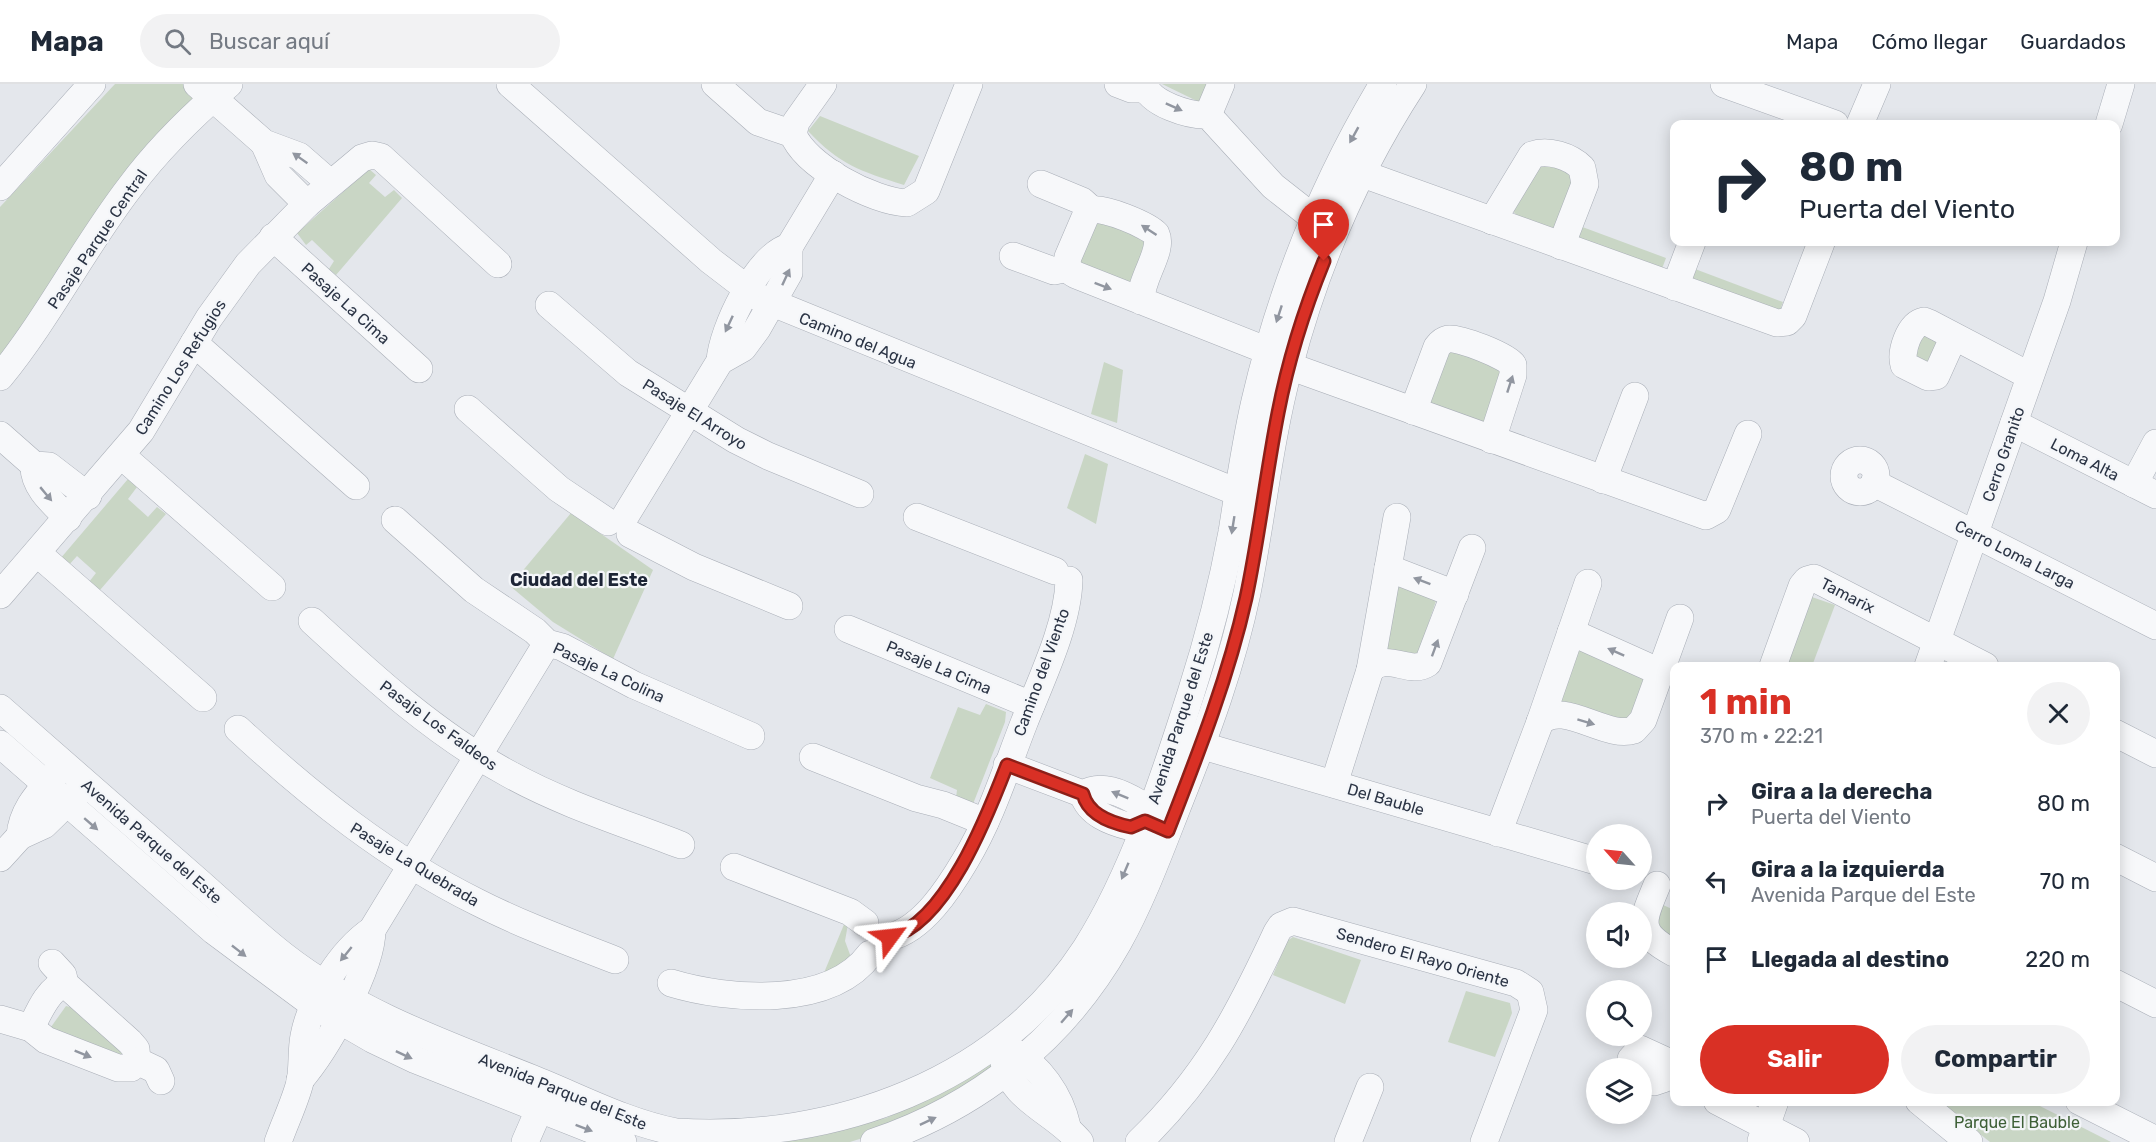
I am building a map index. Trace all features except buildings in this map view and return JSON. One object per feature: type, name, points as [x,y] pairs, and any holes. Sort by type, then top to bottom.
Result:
[{"type":"street","points":[[0,187],[92,84]]},
{"type":"street","name":"Camino del Agua","points":[[510,84],[748,290],[771,304],[1263,502]]},
{"type":"street","points":[[715,84],[758,122],[793,135],[802,150],[833,174],[891,201],[907,203],[914,201],[929,184],[969,84]]},
{"type":"street","points":[[793,135],[796,122],[823,84]]},
{"type":"street","points":[[1118,84],[1131,89],[1145,86],[1151,96],[1183,111],[1208,115],[1274,186],[1315,219]]},
{"type":"street","points":[[1208,115],[1221,84]]},
{"type":"street","name":"Avenida Parque del Este","points":[[0,708],[286,958],[332,1002],[408,1028],[621,1116],[670,1131],[728,1138],[757,1138],[814,1132],[873,1116],[948,1082],[1001,1044],[1046,1001],[1084,951],[1202,745],[1217,704],[1239,628],[1263,502],[1278,411],[1278,358],[1287,289],[1315,219],[1350,142],[1383,84]]},
{"type":"street","name":"Avenida Parque del Este","points":[[874,1142],[939,1115],[1016,1066],[1075,1007],[1105,965],[1131,918],[1157,826],[1176,738],[1214,614],[1249,428],[1278,358],[1317,278],[1363,174],[1413,84]]},
{"type":"street","points":[[1862,120],[1877,84]]},
{"type":"street","points":[[2110,120],[2121,84]]},
{"type":"street","points":[[1736,86],[1825,120]]},
{"type":"street","points":[[213,88],[264,143],[278,175],[307,204]]},
{"type":"street","name":"Pasaje Parque Central","points":[[0,377],[46,316],[129,187],[213,88]]},
{"type":"street","points":[[264,143],[298,156],[330,183]]},
{"type":"street","points":[[1492,220],[1532,155],[1543,152],[1566,158],[1582,168],[1585,184],[1561,246]]},
{"type":"street","name":"Camino Los Refugios","points":[[0,595],[122,456],[150,418],[226,293],[273,237],[330,183],[362,158],[372,155],[384,160],[498,264]]},
{"type":"street","points":[[720,361],[743,348],[771,304],[789,273],[789,248],[833,174]]},
{"type":"street","points":[[1363,174],[1772,322],[1782,323],[1793,316],[1820,246]]},
{"type":"street","points":[[1041,184],[1082,201],[1092,210]]},
{"type":"street","points":[[1142,301],[1143,280],[1158,247],[1156,234],[1149,228],[1105,210],[1092,210],[1086,215],[1068,257],[1068,268],[1076,275],[1413,411],[1702,515],[1711,515],[1717,510],[1748,434]]},
{"type":"street","name":"Pasaje La Cima","points":[[273,237],[419,369]]},
{"type":"street","points":[[1675,287],[1690,246]]},
{"type":"street","name":"Cerro Granito","points":[[1933,654],[2014,423],[2073,246]]},
{"type":"street","points":[[622,524],[720,361],[726,331],[748,290],[772,256],[789,248]]},
{"type":"street","points":[[1013,256],[1054,271],[1068,268]]},
{"type":"street","name":"Pasaje El Arroyo","points":[[549,305],[612,362],[751,449],[860,494]]},
{"type":"street","points":[[1954,336],[2030,376]]},
{"type":"street","points":[[1413,411],[1437,347],[1443,340],[1457,340],[1504,357],[1513,365],[1513,375],[1492,440]]},
{"type":"street","points":[[194,343],[356,486]]},
{"type":"street","points":[[1603,480],[1635,396]]},
{"type":"street","points":[[468,409],[559,489],[694,567],[789,606]]},
{"type":"street","points":[[2156,419],[2156,429]]},
{"type":"street","name":"Loma Alta","points":[[2014,423],[2145,490]]},
{"type":"street","points":[[0,435],[34,465],[49,466],[88,496]]},
{"type":"street","points":[[2145,490],[2156,442]]},
{"type":"street","points":[[122,456],[272,587]]},
{"type":"street","points":[[34,465],[34,474],[39,486],[68,518]]},
{"type":"street","name":"Cerro Loma Larga","points":[[1874,483],[2156,626]]},
{"type":"street","name":"Camino del Viento","points":[[880,946],[915,923],[940,897],[965,861],[985,822],[1031,705],[1064,612],[1062,575],[916,517]]},
{"type":"street","points":[[1334,784],[1370,670],[1397,517]]},
{"type":"street","name":"Pasaje La Colina","points":[[395,520],[474,590],[535,631],[547,643],[562,647],[634,685],[751,736]]},
{"type":"street","points":[[1370,670],[1380,662],[1387,661],[1419,668],[1428,663],[1472,548]]},
{"type":"street","points":[[37,553],[203,698]]},
{"type":"street","points":[[1388,568],[1455,594]]},
{"type":"street","name":"Tamarix","points":[[1774,662],[1804,583],[1814,578],[1933,654]]},
{"type":"street","points":[[1498,833],[1540,722],[1588,583]]},
{"type":"street","points":[[1540,722],[1545,717],[1557,714],[1621,732],[1635,730],[1643,720],[1680,618]]},
{"type":"street","name":"Pasaje Los Faldeos","points":[[312,621],[394,694],[478,756],[542,790],[681,845]]},
{"type":"street","name":"Pasaje La Cima","points":[[848,629],[1031,705]]},
{"type":"street","points":[[1571,633],[1660,672]]},
{"type":"street","points":[[278,1142],[300,1080],[304,1034],[366,966],[372,948],[372,930],[547,643]]},
{"type":"street","points":[[1933,654],[1968,662]]},
{"type":"street","name":"Pasaje La Quebrada","points":[[238,729],[333,812],[412,865],[478,903],[615,960]]},
{"type":"street","points":[[2120,736],[2156,754]]},
{"type":"street","name":"Del Bauble","points":[[1176,738],[1586,858]]},
{"type":"street","name":"Avenida Parque del Este","points":[[0,744],[214,932],[332,1002],[416,1060],[623,1142]]},
{"type":"street","points":[[813,757],[916,798],[943,805],[985,822]]},
{"type":"street","points":[[20,836],[26,810],[64,764]]},
{"type":"street","points":[[1007,765],[1083,794],[1101,788],[1133,800],[1143,808],[1157,826]]},
{"type":"street","points":[[0,858],[20,836],[44,825],[86,783]]},
{"type":"street","points":[[2120,860],[2156,878]]},
{"type":"street","points":[[671,983],[731,996],[787,994],[841,979],[858,968],[880,946],[887,928],[879,922],[865,923],[850,912],[734,867]]},
{"type":"street","points":[[1657,885],[1644,917],[1645,930],[1654,942],[1670,951]]},
{"type":"street","name":"Sendero El Rayo Oriente","points":[[1147,1139],[1194,1081],[1225,1037],[1277,932],[1286,922],[1300,922],[1516,983],[1543,993],[1534,1010],[1484,1142]]},
{"type":"street","points":[[0,1018],[31,1028],[46,1040],[118,1068],[131,1068],[137,1061],[136,1049],[130,1041],[58,974],[57,987],[31,1028]]},
{"type":"street","points":[[2120,986],[2156,1004]]},
{"type":"street","points":[[1001,1044],[1016,1066],[1038,1110],[1074,1134]]},
{"type":"street","points":[[1632,1058],[1633,1054],[1645,1049],[1664,1060],[1660,1077]]},
{"type":"street","points":[[137,1061],[156,1070],[161,1081]]},
{"type":"street","points":[[1348,1142],[1370,1087]]},
{"type":"street","points":[[1729,1106],[1767,1123],[1796,1142]]},
{"type":"street","points":[[1925,1106],[1970,1142]]},
{"type":"street","points":[[2089,1106],[2156,1140]]},
{"type":"street","points":[[525,1142],[539,1110]]},
{"type":"green space","points":[[115,84],[217,84],[0,367],[0,207]]},
{"type":"green space","points":[[1162,84],[1214,84],[1199,102]]},
{"type":"green space","points":[[820,116],[919,156],[904,185],[863,171],[830,152],[808,131]]},
{"type":"green space","points":[[1543,161],[1581,176],[1553,230],[1518,217],[1513,211]]},
{"type":"green space","points":[[369,169],[376,175],[369,183],[385,197],[394,190],[402,198],[336,275],[329,269],[334,261],[312,240],[306,245],[297,233]]},
{"type":"green space","points":[[1099,220],[1143,238],[1146,244],[1134,289],[1077,267],[1091,225]]},
{"type":"green space","points":[[1577,225],[1666,258],[1660,274],[1571,241]]},
{"type":"green space","points":[[1695,269],[1783,302],[1778,316],[1688,285]]},
{"type":"green space","points":[[1919,334],[1939,342],[1928,369],[1908,361]]},
{"type":"green space","points":[[1449,348],[1502,368],[1489,418],[1482,425],[1425,405]]},
{"type":"green space","points":[[1104,362],[1123,370],[1117,423],[1091,414]]},
{"type":"green space","points":[[1085,454],[1108,464],[1096,524],[1067,508]]},
{"type":"green space","points":[[128,479],[137,487],[128,499],[148,517],[157,507],[166,514],[100,590],[89,582],[96,573],[77,556],[68,566],[60,559]]},
{"type":"green space","points":[[571,513],[653,570],[613,659],[553,622],[510,586]]},
{"type":"green space","points":[[1397,581],[1437,598],[1416,660],[1383,651]]},
{"type":"green space","points":[[1809,596],[1835,605],[1814,662],[1784,662]]},
{"type":"green space","points":[[1583,646],[1650,679],[1626,727],[1555,700],[1573,650]]},
{"type":"green space","points":[[986,704],[1006,712],[1005,722],[973,804],[956,798],[957,790],[930,778],[958,707],[980,715]]},
{"type":"green space","points":[[1661,904],[1670,908],[1670,941],[1653,925]]},
{"type":"green space","points":[[845,922],[848,924],[845,941],[852,960],[821,980]]},
{"type":"green space","points":[[1293,937],[1361,960],[1345,1004],[1273,975],[1287,941]]},
{"type":"green space","points":[[1466,991],[1510,1003],[1512,1013],[1495,1057],[1448,1042]]},
{"type":"green space","points":[[66,1006],[132,1058],[125,1061],[54,1034],[51,1027]]},
{"type":"green space","points":[[991,1064],[996,1069],[891,1129],[850,1142],[778,1142],[886,1118],[947,1090]]},
{"type":"green space","name":"Parque El Bauble","points":[[1944,1106],[2040,1106],[2111,1142],[1990,1142]]},
{"type":"district","name":"Ciudad del Este","points":[[579,580]]},
{"type":"route","points":[[890,937],[902,933],[915,923],[953,880],[976,842],[1007,765],[1083,794],[1089,807],[1099,815],[1131,827],[1145,821],[1168,831],[1202,745],[1230,662],[1246,595],[1278,411],[1302,322],[1324,261]]}]
